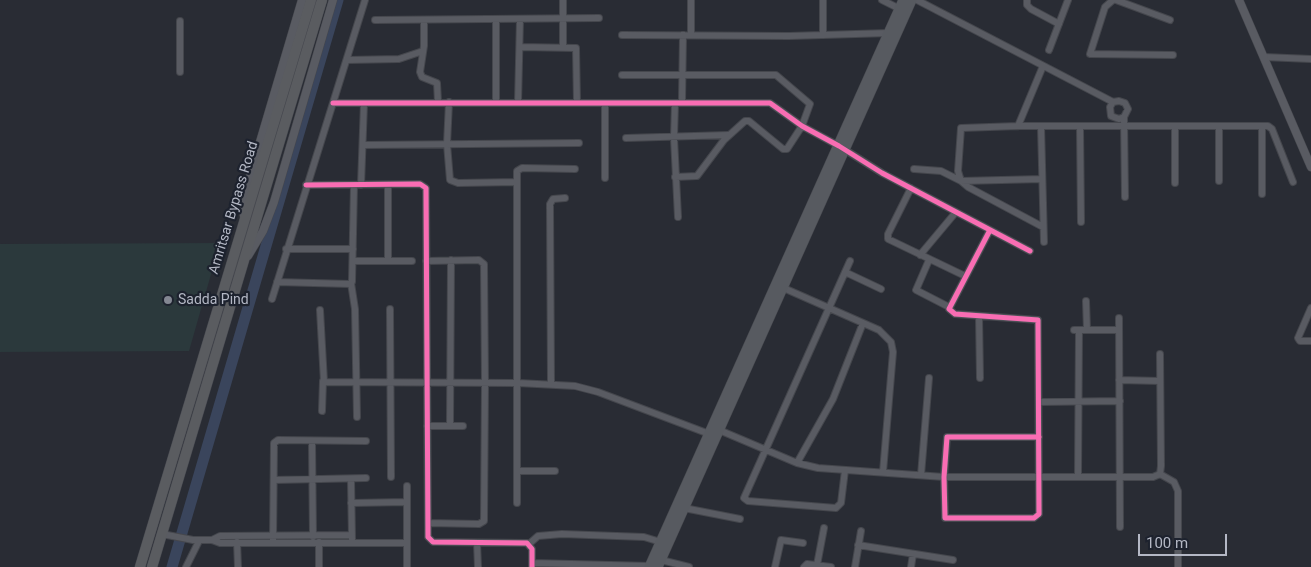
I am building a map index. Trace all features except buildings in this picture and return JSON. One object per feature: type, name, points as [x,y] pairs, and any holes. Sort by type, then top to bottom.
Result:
[{"type":"highway","name":"Amritsar Bypass Road","points":[[140,567],[311,0]]},
{"type":"highway","name":"Amritsar Bypass Road","points":[[152,567],[166,535],[242,266],[322,0]]},
{"type":"main road","points":[[655,565],[842,148],[912,0]]},
{"type":"main road","points":[[842,148],[902,4]]},
{"type":"main road","points":[[655,565],[664,543],[684,508],[714,433]]},
{"type":"street","points":[[245,218],[242,204],[302,0]]},
{"type":"street","points":[[242,266],[263,231],[274,202],[333,0]]},
{"type":"street","points":[[272,299],[306,185],[334,104],[364,0]]},
{"type":"street","points":[[562,47],[563,0]]},
{"type":"street","points":[[691,0],[692,35]]},
{"type":"street","points":[[823,0],[823,35]]},
{"type":"street","points":[[882,0],[902,4]]},
{"type":"street","points":[[917,0],[1113,102],[1125,103],[1128,109],[1124,117],[1125,197]]},
{"type":"street","points":[[1028,0],[1027,6],[1059,24]]},
{"type":"street","points":[[1049,50],[1068,0]]},
{"type":"street","points":[[1170,20],[1115,0],[1106,7],[1090,55],[1173,55]]},
{"type":"street","points":[[1239,0],[1311,167]]},
{"type":"street","points":[[375,20],[599,18]]},
{"type":"street","points":[[496,19],[496,102]]},
{"type":"street","points":[[518,103],[520,19]]},
{"type":"street","points":[[424,20],[420,75],[437,83],[438,102]]},
{"type":"street","points":[[180,21],[180,72]]},
{"type":"street","points":[[622,35],[823,35],[889,33]]},
{"type":"street","points":[[678,217],[674,138],[682,75],[683,35]]},
{"type":"street","points":[[520,47],[573,46],[576,50],[577,103]]},
{"type":"street","points":[[347,60],[399,59],[423,51]]},
{"type":"street","points":[[1264,57],[1311,59]]},
{"type":"street","points":[[1018,126],[1043,66]]},
{"type":"street","points":[[622,75],[778,76],[810,104],[802,126],[785,149],[749,121],[743,122],[728,135],[697,176],[675,177]]},
{"type":"street","points":[[334,104],[438,102],[767,103],[802,126],[911,188],[1030,251]]},
{"type":"street","points":[[449,102],[447,144],[449,177],[454,182],[517,182]]},
{"type":"street","points":[[1113,102],[1110,107],[1111,116],[1116,119],[1124,117]]},
{"type":"street","points":[[357,418],[355,309],[351,283],[364,103]]},
{"type":"street","points":[[605,103],[605,178]]},
{"type":"street","points":[[961,180],[958,172],[961,128],[1018,126],[1268,126],[1272,129],[1293,182]]},
{"type":"street","points":[[1041,126],[1044,242]]},
{"type":"street","points":[[1080,126],[1081,222]]},
{"type":"street","points":[[1174,126],[1174,183]]},
{"type":"street","points":[[1219,126],[1219,182]]},
{"type":"street","points":[[1262,126],[1262,194]]},
{"type":"street","points":[[626,138],[728,135]]},
{"type":"street","points":[[362,145],[579,143]]},
{"type":"street","points":[[914,168],[941,171],[961,180],[968,187],[1043,227]]},
{"type":"street","points":[[517,503],[517,182],[520,169],[575,169]]},
{"type":"street","points":[[961,180],[1042,179]]},
{"type":"street","points":[[388,184],[388,260]]},
{"type":"street","points":[[306,185],[420,184],[426,188],[428,538],[433,542],[529,544],[538,536],[562,534],[644,537],[664,543]]},
{"type":"street","points":[[911,188],[887,237],[890,241],[965,276]]},
{"type":"street","points":[[551,384],[550,204],[552,199],[565,198]]},
{"type":"street","points":[[920,255],[956,212]]},
{"type":"street","points":[[949,307],[990,230]]},
{"type":"street","points":[[286,249],[353,249]]},
{"type":"street","points":[[450,426],[451,260]]},
{"type":"street","points":[[426,261],[479,260],[484,264],[485,383],[484,520],[478,524],[428,523]]},
{"type":"street","points":[[930,260],[916,290],[949,307],[955,314],[1038,320],[1039,402],[1039,437],[1039,514],[1036,518],[948,519],[944,515],[946,440],[949,436],[1039,437]]},
{"type":"street","points":[[353,261],[412,261]]},
{"type":"street","points":[[845,470],[841,503],[838,508],[745,500],[744,494],[850,261]]},
{"type":"street","points":[[844,272],[881,289]]},
{"type":"street","points":[[277,282],[351,283]]},
{"type":"street","points":[[780,287],[862,323],[884,334],[891,342],[893,352],[883,472]]},
{"type":"street","points":[[1086,300],[1087,330]]},
{"type":"street","points":[[390,309],[391,477]]},
{"type":"street","points":[[320,310],[323,381],[322,411]]},
{"type":"street","points":[[1311,310],[1298,338],[1300,341],[1311,341]]},
{"type":"street","points":[[979,316],[980,378]]},
{"type":"street","points":[[1119,318],[1120,528]]},
{"type":"street","points":[[798,463],[833,399],[862,323]]},
{"type":"street","points":[[1078,477],[1079,402],[1076,330],[1119,330]]},
{"type":"street","points":[[1160,354],[1160,474]]},
{"type":"street","points":[[921,475],[929,378]]},
{"type":"street","points":[[1119,380],[1160,381]]},
{"type":"street","points":[[323,381],[518,383],[551,384],[589,389],[798,463],[818,468],[944,476],[1153,477],[1160,474]]},
{"type":"street","points":[[1039,402],[1120,401]]},
{"type":"street","points":[[427,426],[463,426]]},
{"type":"street","points":[[274,538],[274,442],[278,440],[366,441]]},
{"type":"street","points":[[312,441],[312,479],[318,567]]},
{"type":"street","points":[[517,470],[555,470]]},
{"type":"street","points":[[1160,474],[1174,482],[1178,491],[1178,567]]},
{"type":"street","points":[[274,480],[366,478]]},
{"type":"street","points":[[351,479],[352,539]]},
{"type":"street","points":[[406,567],[407,486]]},
{"type":"street","points":[[351,503],[407,502]]},
{"type":"street","points":[[684,508],[740,519]]},
{"type":"street","points":[[817,565],[824,528]]},
{"type":"street","points":[[855,567],[861,531]]},
{"type":"street","points":[[166,535],[196,541],[237,542],[274,538]]},
{"type":"street","points":[[212,540],[220,536],[352,539],[406,543]]},
{"type":"street","points":[[775,567],[781,540],[803,543]]},
{"type":"street","points":[[186,567],[196,541]]},
{"type":"street","points":[[237,542],[238,567]]},
{"type":"street","points":[[477,542],[478,567]]},
{"type":"street","points":[[529,544],[532,548],[532,565],[655,565],[689,567]]},
{"type":"street","points":[[858,545],[952,560]]},
{"type":"street","points":[[911,567],[914,554]]},
{"type":"street","points":[[804,567],[806,564],[830,567]]},
{"type":"shaded area","points":[[220,243],[189,351],[0,352],[0,244]]},
{"type":"waterway","points":[[172,567],[338,0]]},
{"type":"cycle path","points":[[333,103],[770,103],[802,126],[882,173],[1030,251]]},
{"type":"cycle path","points":[[306,185],[420,184],[426,188],[428,537],[433,542],[527,543],[532,549],[532,567]]},
{"type":"cycle path","points":[[990,230],[949,309],[955,314],[1038,320],[1039,514],[1034,518],[945,518],[944,477],[947,437],[1039,437]]},
{"type":"place","name":"Sadda Pind","points":[[168,300]]}]
